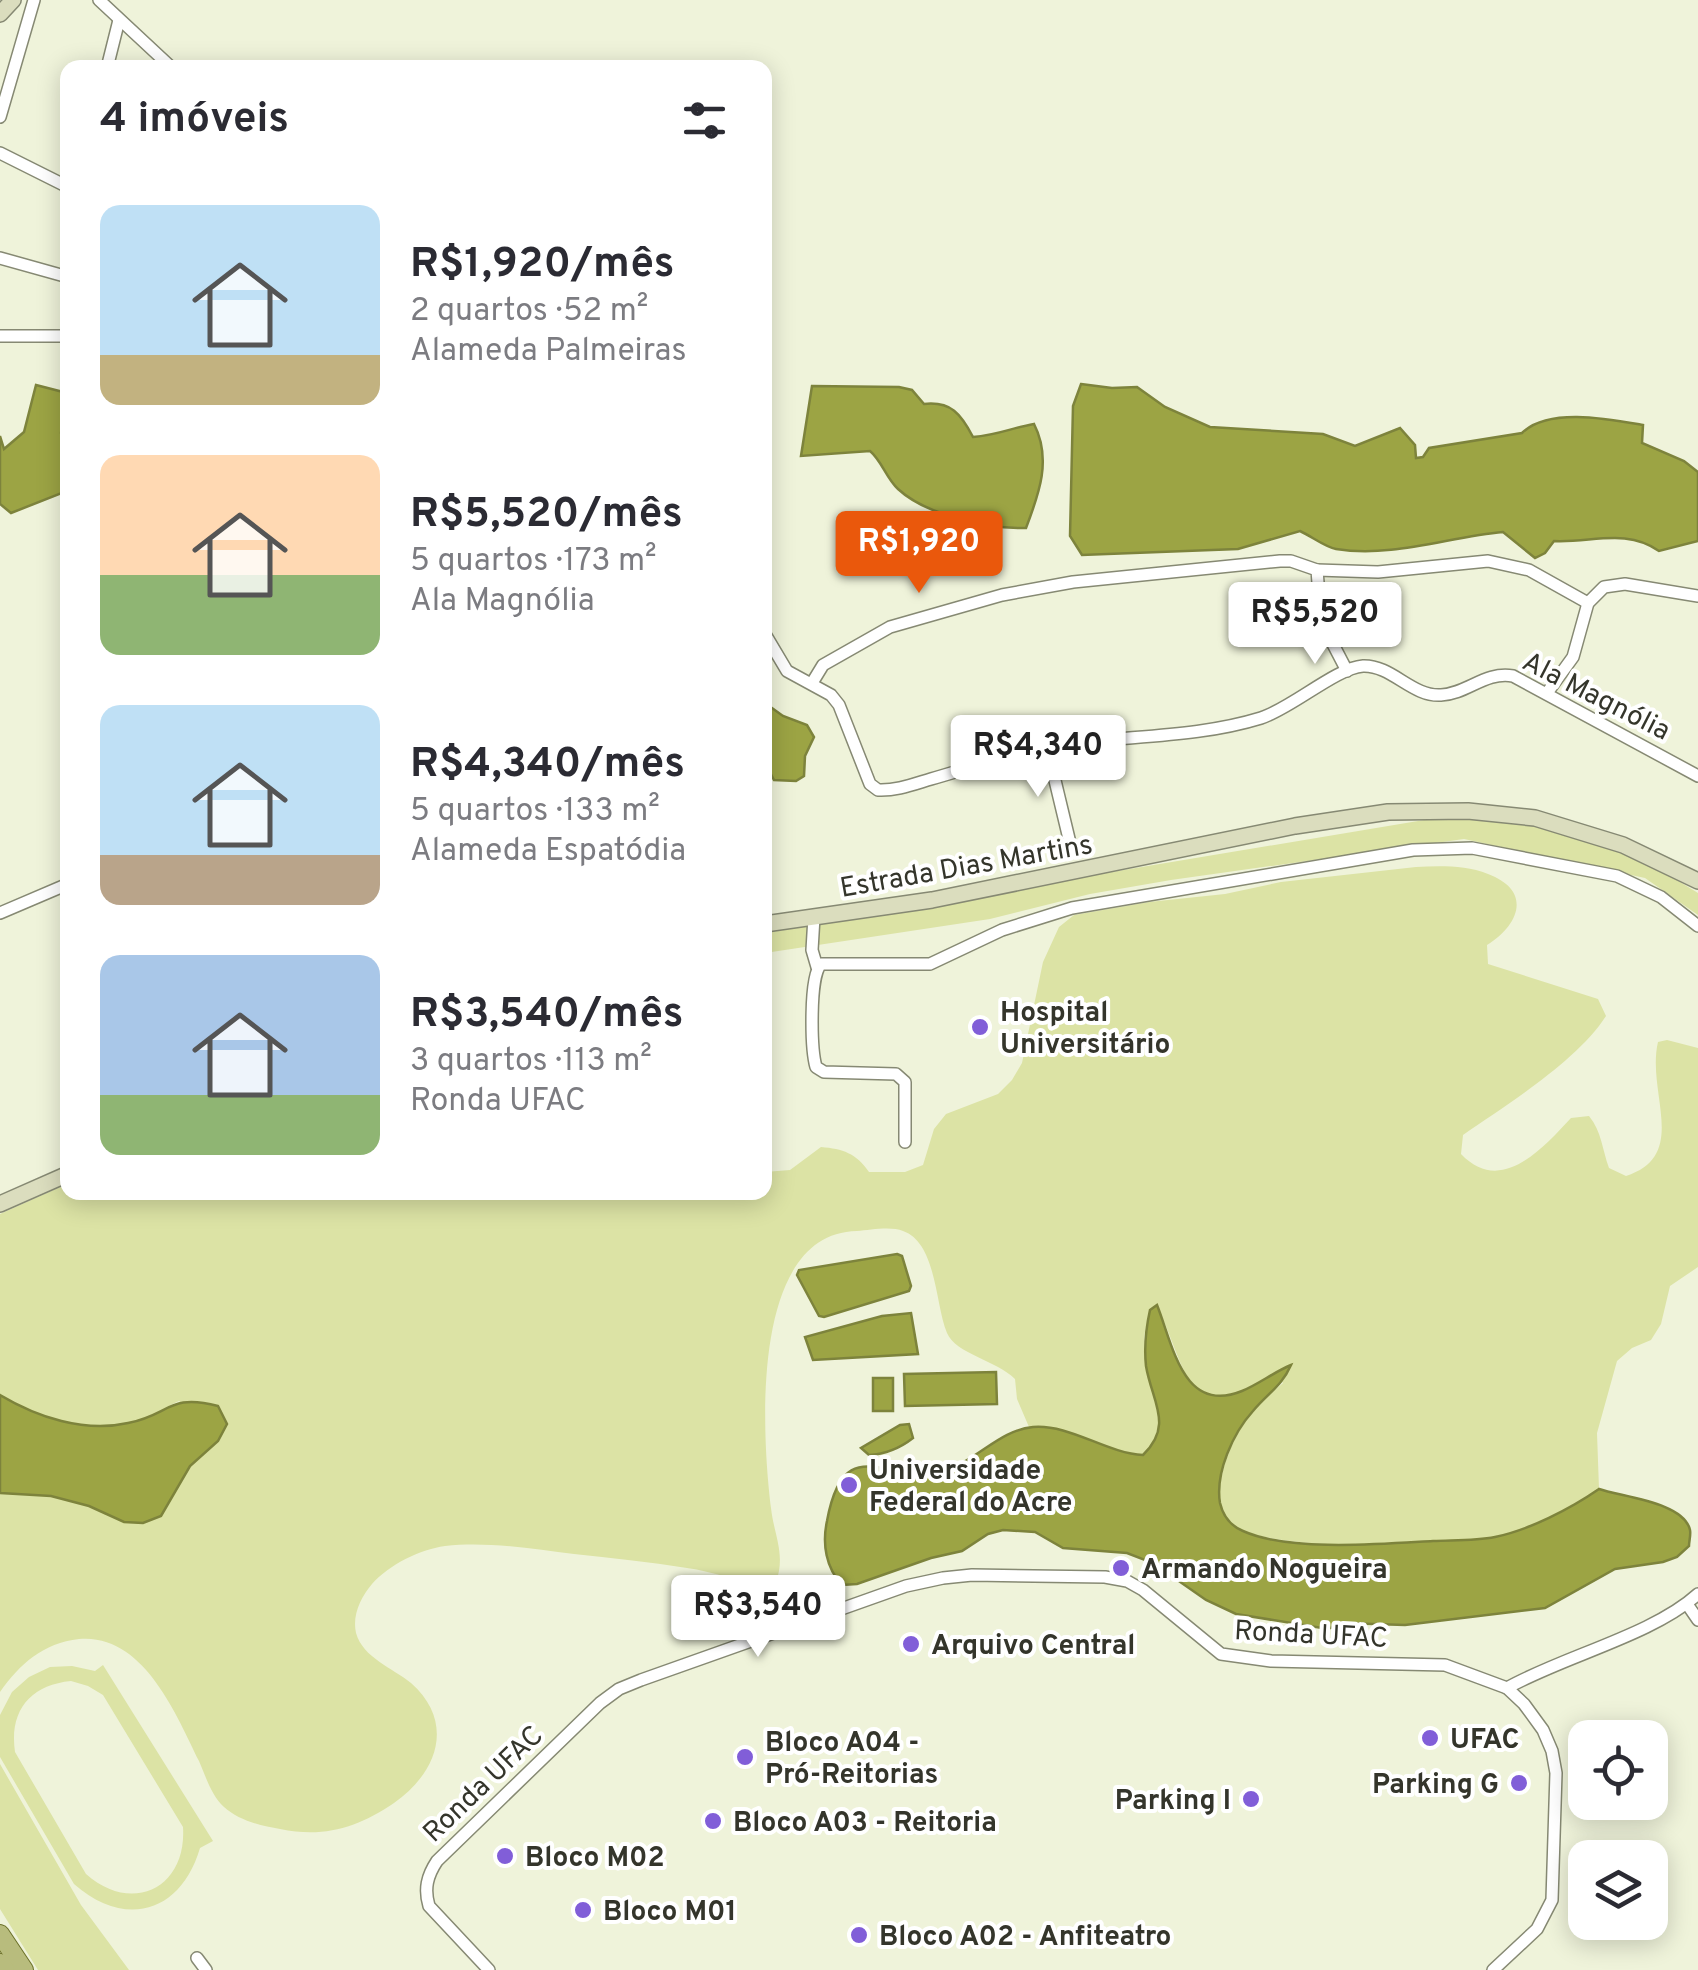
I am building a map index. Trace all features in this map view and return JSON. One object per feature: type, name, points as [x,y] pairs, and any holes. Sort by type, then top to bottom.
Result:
[{"type":"main road","points":[[0,1934],[24,1970]]},
{"type":"main road","points":[[0,1964],[4,1970]]},
{"type":"street","points":[[0,14],[12,0]]},
{"type":"street","points":[[0,116],[34,0]]},
{"type":"street","points":[[99,0],[163,60]]},
{"type":"street","points":[[109,60],[119,20]]},
{"type":"street","points":[[0,153],[60,182]]},
{"type":"street","points":[[0,258],[60,275]]},
{"type":"street","points":[[0,336],[60,336]]},
{"type":"street","points":[[812,683],[823,665],[890,627],[1002,596],[1073,582],[1291,560],[1316,570],[1378,572],[1488,561],[1530,570],[1588,603]]},
{"type":"street","points":[[772,645],[788,671],[831,695],[844,712],[870,784],[878,790],[901,787],[1046,747],[1244,723],[1278,712],[1347,671],[1321,621],[1316,570]]},
{"type":"street","points":[[1548,693],[1574,657],[1588,603],[1604,587],[1614,584],[1698,596]]},
{"type":"street","name":"Ala Magnólia","points":[[1347,671],[1363,666],[1384,671],[1436,696],[1503,674],[1548,693],[1698,776]]},
{"type":"street","points":[[1046,747],[1070,843]]},
{"type":"street","name":"Estrada Dias Martins","points":[[772,923],[967,894],[1295,826],[1388,812],[1468,811],[1535,818],[1623,844],[1698,881]]},
{"type":"street","points":[[817,967],[930,964],[1002,930],[1072,908],[1443,848],[1497,852],[1617,876],[1661,897],[1698,926]]},
{"type":"street","points":[[0,913],[60,887]]},
{"type":"street","points":[[814,917],[816,1067],[824,1072],[902,1077],[905,1142]]},
{"type":"street","points":[[0,1204],[60,1178]]},
{"type":"street","name":"Ronda UFAC","points":[[489,1970],[429,1906],[426,1894],[430,1872],[436,1861],[592,1711],[620,1689],[641,1680],[906,1586],[972,1575],[1105,1576],[1143,1590],[1221,1654],[1260,1661],[1445,1665],[1507,1688],[1535,1718],[1552,1751],[1556,1773],[1554,1873],[1552,1900],[1546,1914],[1493,1970]]},
{"type":"street","points":[[1507,1688],[1669,1616],[1698,1594]]},
{"type":"street","points":[[1687,1604],[1698,1620]]},
{"type":"street","points":[[197,1958],[206,1970]]},
{"type":"shaded area","points":[[1081,384],[1137,387],[1165,407],[1210,427],[1323,434],[1355,446],[1400,428],[1415,445],[1416,458],[1423,457],[1429,448],[1522,433],[1533,425],[1563,417],[1643,425],[1642,443],[1684,461],[1698,472],[1698,541],[1659,551],[1621,538],[1554,541],[1535,558],[1503,532],[1399,549],[1357,551],[1332,548],[1300,531],[1238,549],[1082,555],[1070,536],[1073,406]]},
{"type":"shaded area","points":[[36,385],[60,391],[60,494],[11,513],[0,504],[0,436],[4,449],[24,432]]},
{"type":"shaded area","points":[[812,386],[912,390],[924,404],[954,411],[973,437],[1034,424],[1043,463],[1026,528],[976,523],[924,506],[898,489],[870,451],[801,456]]},
{"type":"shaded area","points":[[772,708],[807,725],[814,737],[805,756],[804,776],[796,781],[774,780]]},
{"type":"shaded area","points":[[1497,819],[1572,832],[1649,863],[1698,893],[1698,915],[1645,878],[1464,839],[1171,880],[1090,894],[990,919],[772,952],[772,929],[1424,820]]},
{"type":"shaded area","points":[[1443,866],[1488,874],[1511,889],[1516,908],[1507,928],[1487,945],[1488,964],[1598,999],[1606,1016],[1578,1049],[1463,1135],[1461,1154],[1476,1166],[1506,1169],[1520,1163],[1571,1118],[1589,1116],[1609,1168],[1626,1176],[1645,1166],[1656,1153],[1661,1138],[1658,1042],[1667,1040],[1698,1048],[1698,1267],[1670,1286],[1661,1324],[1651,1340],[1632,1348],[1617,1361],[1597,1433],[1599,1489],[1521,1529],[1471,1540],[1356,1545],[1277,1539],[1247,1532],[1229,1522],[1222,1511],[1221,1481],[1231,1447],[1246,1419],[1283,1383],[1274,1373],[1222,1396],[1206,1394],[1193,1385],[1184,1370],[1157,1306],[1147,1324],[1144,1344],[1158,1425],[1154,1440],[1143,1455],[1058,1431],[1029,1427],[1017,1399],[1015,1379],[959,1346],[947,1333],[923,1248],[903,1231],[857,1231],[822,1240],[797,1265],[780,1300],[770,1343],[765,1434],[772,1518],[780,1554],[776,1582],[493,1545],[445,1546],[396,1564],[364,1595],[356,1613],[356,1633],[372,1656],[411,1683],[425,1698],[437,1731],[436,1747],[409,1791],[380,1812],[340,1829],[311,1832],[265,1826],[236,1816],[216,1797],[180,1721],[154,1680],[122,1649],[102,1641],[79,1639],[43,1650],[24,1664],[0,1692],[0,1493],[51,1496],[89,1506],[124,1522],[161,1516],[190,1466],[218,1441],[179,1401],[135,1422],[95,1426],[45,1416],[0,1395],[0,1214],[60,1187],[60,1200],[772,1200],[772,1171],[790,1170],[821,1147],[848,1153],[869,1172],[905,1172],[923,1165],[934,1129],[946,1114],[998,1094],[1012,1080],[1022,1063],[1043,962],[1059,927],[1074,915],[1225,894],[1281,882],[1416,867]]},
{"type":"shaded area","points":[[902,1256],[909,1291],[824,1317],[819,1316],[797,1275],[799,1270]]},
{"type":"shaded area","points":[[1157,1305],[1183,1372],[1206,1393],[1222,1396],[1242,1391],[1291,1365],[1246,1420],[1223,1467],[1221,1508],[1231,1523],[1243,1531],[1285,1542],[1336,1545],[1487,1538],[1535,1524],[1599,1489],[1651,1502],[1676,1513],[1690,1530],[1689,1546],[1677,1557],[1663,1562],[1615,1569],[1545,1608],[1405,1625],[1342,1623],[1328,1629],[1236,1614],[1206,1600],[1153,1563],[1127,1553],[1063,1548],[1035,1532],[1003,1530],[988,1534],[962,1551],[857,1584],[842,1585],[829,1563],[826,1530],[834,1493],[844,1476],[856,1468],[923,1473],[944,1470],[1009,1434],[1033,1427],[1061,1430],[1143,1455],[1157,1434],[1159,1423],[1145,1352],[1150,1310]]},
{"type":"shaded area","points":[[911,1313],[918,1354],[813,1360],[805,1337],[882,1316]]},
{"type":"shaded area","points":[[996,1372],[997,1404],[905,1406],[904,1374]]},
{"type":"shaded area","points":[[873,1378],[893,1378],[893,1411],[873,1411]]},
{"type":"shaded area","points":[[0,1395],[45,1416],[78,1424],[128,1423],[189,1402],[218,1406],[227,1424],[218,1441],[190,1466],[161,1516],[143,1523],[124,1522],[89,1506],[51,1496],[0,1493]]},
{"type":"shaded area","points":[[909,1424],[913,1438],[897,1448],[869,1455],[861,1448],[900,1425]]},
{"type":"shaded area","points":[[103,1665],[213,1841],[200,1848],[179,1887],[165,1900],[149,1907],[131,1910],[113,1906],[74,1884],[0,1757],[0,1715],[12,1692],[29,1677],[50,1667],[95,1671]],"holes":[[[71,1681],[103,1695],[183,1827],[176,1866],[153,1889],[121,1893],[86,1874],[15,1752],[15,1724],[34,1694]]]},
{"type":"shaded area","points":[[0,1764],[81,1905],[129,1970],[38,1970],[0,1909]]},
{"type":"place","name":"Hospital Universitário","points":[[980,1027]]},
{"type":"place","name":"Universidade Federal do Acre","points":[[849,1485]]},
{"type":"place","name":"Armando Nogueira","points":[[1121,1568]]},
{"type":"place","name":"Arquivo Central","points":[[911,1644]]},
{"type":"place","name":"UFAC","points":[[1430,1738]]},
{"type":"place","name":"Bloco A04 - Pró-Reitorias","points":[[745,1757]]},
{"type":"place","name":"Parking G","points":[[1519,1783]]},
{"type":"place","name":"Parking I","points":[[1251,1799]]},
{"type":"place","name":"Bloco A03 - Reitoria","points":[[713,1821]]},
{"type":"place","name":"Bloco M02","points":[[505,1856]]},
{"type":"place","name":"Bloco M01","points":[[583,1910]]},
{"type":"place","name":"Bloco A02 - Anfiteatro","points":[[859,1935]]}]
